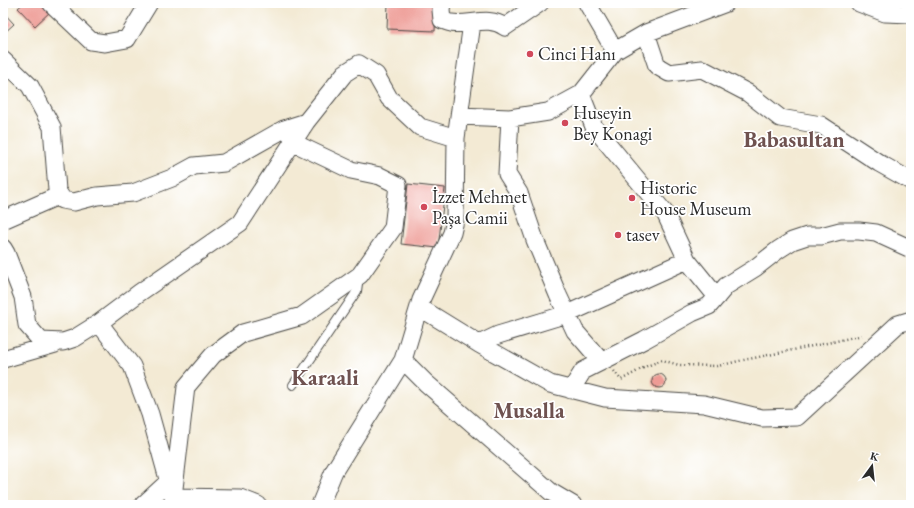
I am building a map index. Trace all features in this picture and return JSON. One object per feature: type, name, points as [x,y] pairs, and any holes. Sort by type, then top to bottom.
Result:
[{"type":"street","points":[[51,3],[91,41],[105,43],[127,39],[149,3]]},
{"type":"street","points":[[442,3],[442,20],[451,23],[491,21],[500,23],[504,27],[540,3]]},
{"type":"street","points":[[587,3],[615,50]]},
{"type":"street","points":[[459,116],[510,118],[548,112],[581,94],[615,50],[646,33],[726,3]]},
{"type":"street","points":[[859,3],[885,14],[911,14]]},
{"type":"street","points":[[320,505],[334,471],[403,360],[421,300],[452,233],[455,220],[456,138],[472,23]]},
{"type":"street","points":[[646,33],[657,66],[669,73],[702,69],[748,93],[780,118],[821,125],[879,163],[911,181]]},
{"type":"street","points":[[3,60],[30,86],[52,127],[57,190],[62,200],[74,202],[97,196],[133,193],[172,178],[194,166],[224,163],[284,129],[306,122]]},
{"type":"street","points":[[3,359],[75,338],[99,323],[139,293],[240,223],[306,122],[346,73],[359,64],[376,75],[389,98],[420,127],[456,138]]},
{"type":"street","points":[[581,94],[594,127],[665,213],[687,260],[717,297]]},
{"type":"street","points":[[510,118],[507,174],[519,194],[535,240],[575,331],[602,361]]},
{"type":"street","points":[[172,495],[186,387],[199,371],[213,355],[243,333],[302,316],[360,275],[393,228],[398,185],[380,176],[351,170],[292,142]]},
{"type":"street","points":[[3,220],[60,195]]},
{"type":"street","points":[[570,390],[583,371],[708,306],[726,286],[755,268],[792,241],[807,236],[821,236],[840,231],[859,231],[876,233],[911,249]]},
{"type":"street","points":[[3,248],[23,297],[27,325],[41,341],[63,342]]},
{"type":"street","points":[[480,344],[498,335],[567,314],[687,260]]},
{"type":"street","points":[[419,307],[550,384],[605,398],[704,404],[762,418],[797,417],[898,324],[911,320]]},
{"type":"street","points":[[99,323],[132,366],[150,414],[172,495]]},
{"type":"street","points":[[403,360],[549,498],[573,505]]},
{"type":"street","points":[[142,505],[172,495],[240,498],[258,505]]},
{"type":"lane","points":[[293,385],[357,291],[360,275]]},
{"type":"path","points":[[618,367],[613,369],[621,380],[662,360],[679,365],[718,366],[739,360],[865,334]]},
{"type":"building","points":[[24,3],[46,3],[52,10],[35,26],[18,8]]},
{"type":"building","points":[[388,3],[436,3],[435,31],[387,29]]},
{"type":"building","points":[[3,12],[14,24],[3,34]]},
{"type":"building","name":"İzzet Mehmet Paşa Camii","points":[[408,184],[445,188],[438,248],[401,244]]},
{"type":"building","points":[[659,374],[664,376],[666,381],[664,386],[659,388],[654,386],[652,381],[654,376]]},
{"type":"place","name":"Cinci Hanı","points":[[530,54]]},
{"type":"place","name":"Huseyin Bey Konagi","points":[[565,123]]},
{"type":"place","name":"Historic House Museum","points":[[632,198]]},
{"type":"place","name":"İzzet Mehmet Paşa Camii","points":[[424,207]]},
{"type":"place","name":"tasev","points":[[618,235]]},
{"type":"district","name":"Babasultan","points":[[794,139]]},
{"type":"district","name":"Karaali","points":[[325,377]]},
{"type":"district","name":"Musalla","points":[[529,410]]}]
